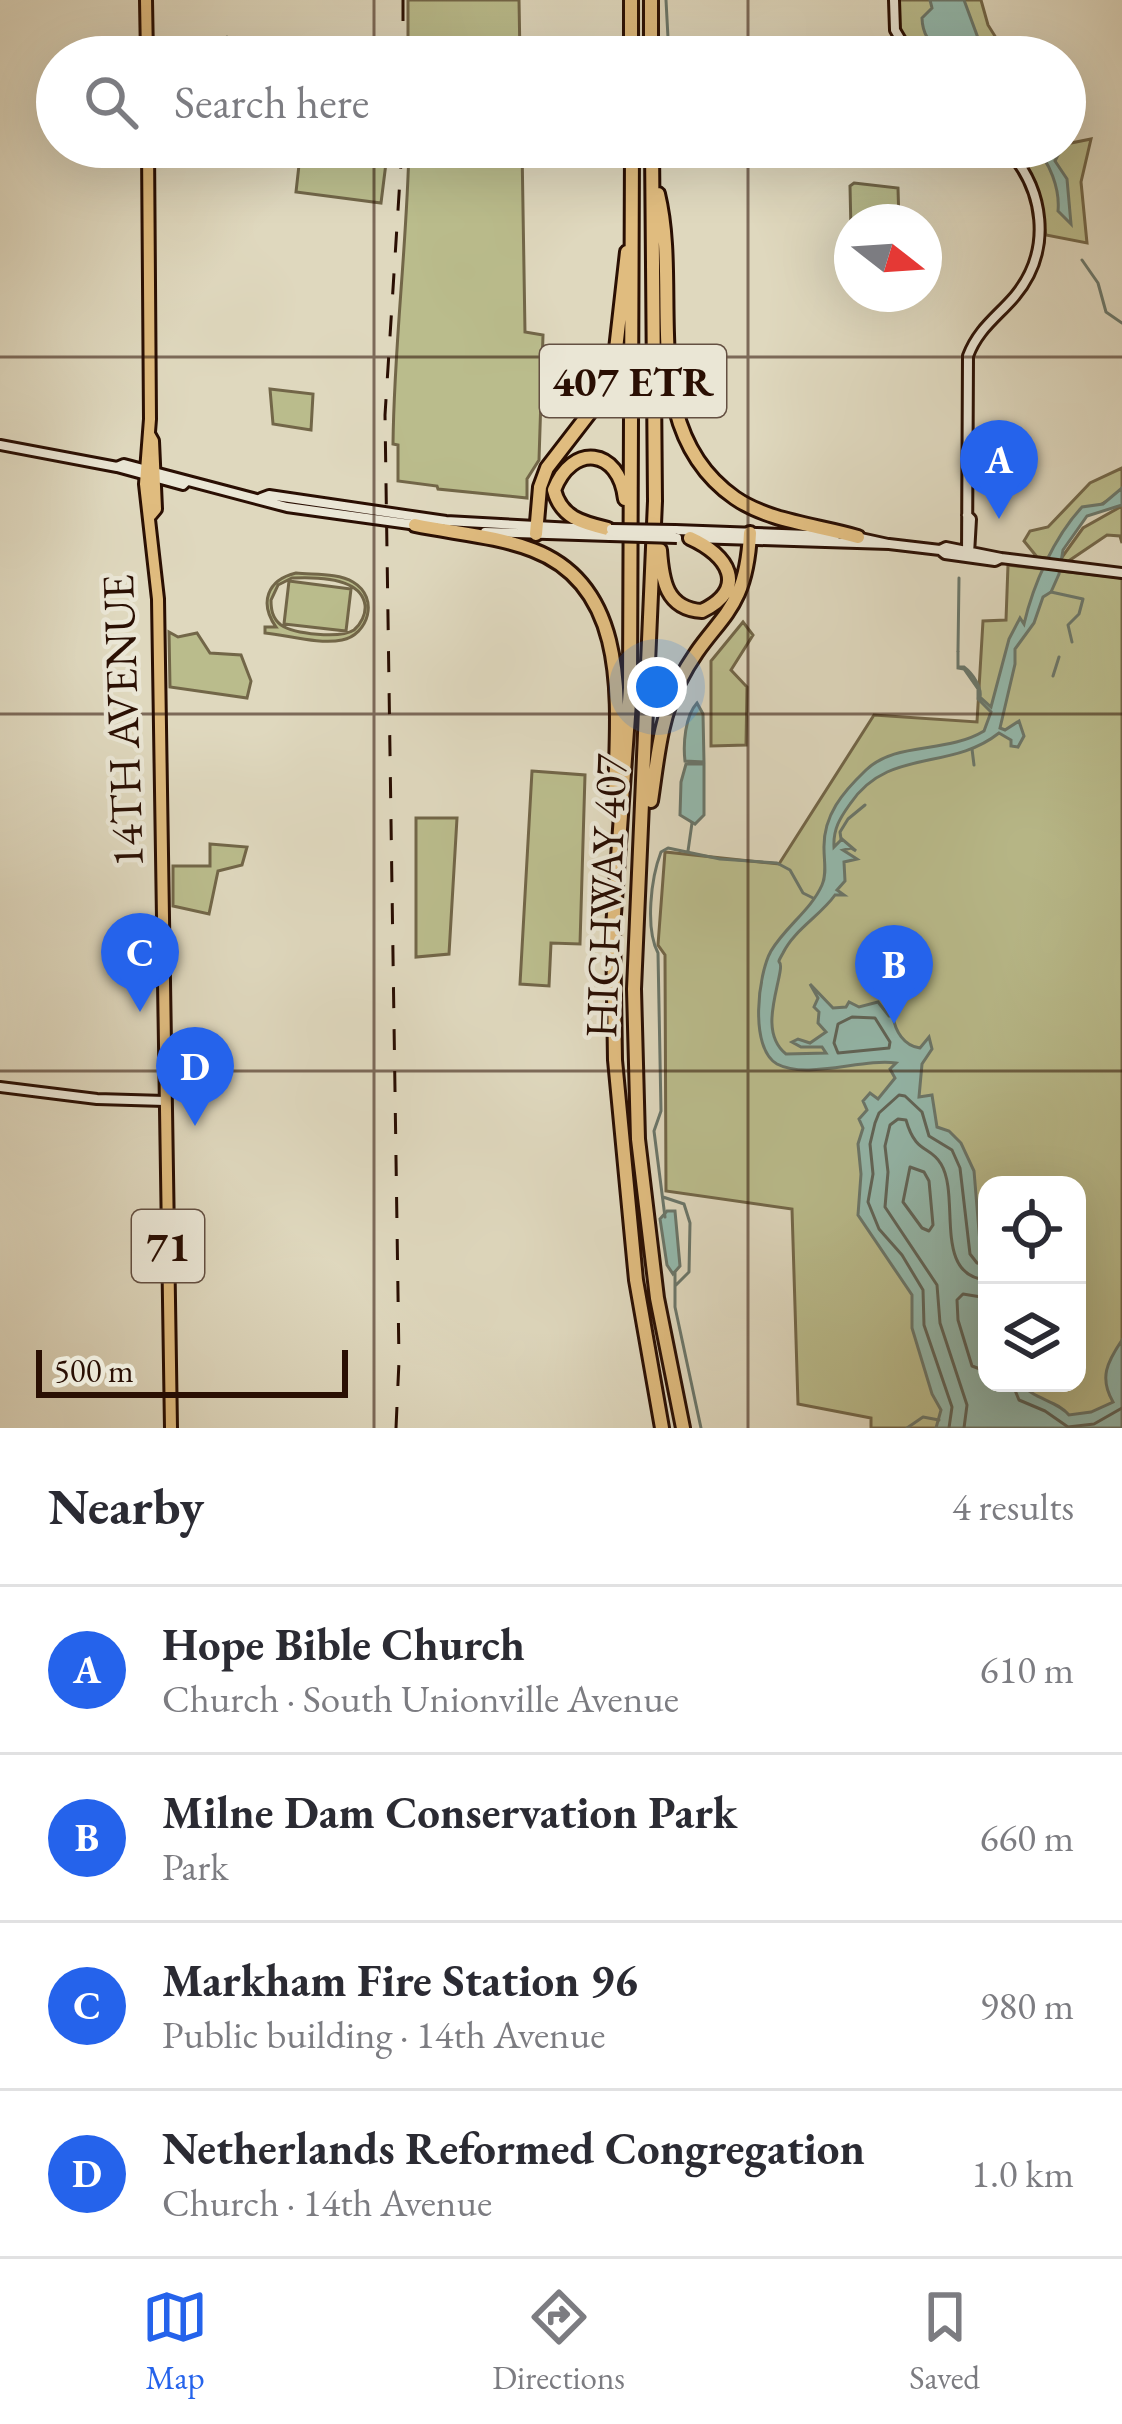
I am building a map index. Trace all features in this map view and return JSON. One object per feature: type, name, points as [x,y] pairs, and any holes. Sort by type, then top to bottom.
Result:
[{"type":"highway","points":[[631,0],[631,36]]},
{"type":"highway","points":[[650,0],[651,36]]},
{"type":"highway","name":"HIGHWAY 407","points":[[632,168],[630,688],[613,928],[617,1104],[636,1280],[662,1428]]},
{"type":"highway","name":"HIGHWAY 407","points":[[652,168],[655,512],[634,989],[638,1139],[658,1310],[683,1428]]},
{"type":"highway","points":[[652,177],[660,200],[668,362],[674,407],[687,441],[735,498],[777,517],[858,537]]},
{"type":"highway","points":[[536,531],[540,487],[547,468],[601,398],[614,367],[632,215]]},
{"type":"highway","points":[[609,532],[576,520],[557,503],[554,490],[570,464],[590,457],[609,462],[620,476],[632,546]]},
{"type":"highway","points":[[655,512],[670,597],[678,606],[701,611],[722,599],[729,571],[710,547],[680,536]]},
{"type":"highway","points":[[415,525],[518,546],[555,561],[592,600],[610,633],[616,673],[613,928]]},
{"type":"highway","points":[[640,861],[670,702],[680,678],[740,595],[748,572],[750,536]]},
{"type":"main road","points":[[146,0],[147,36]]},
{"type":"main road","points":[[893,0],[898,36]]},
{"type":"main road","name":"14TH AVENUE","points":[[148,168],[149,434],[158,599],[171,1428]]},
{"type":"main road","points":[[967,552],[971,519],[967,515],[968,356],[983,327],[1025,282],[1039,244],[1034,189],[1022,168]]},
{"type":"main road","points":[[0,445],[124,464],[260,499],[415,525],[680,536],[858,537],[889,544]]},
{"type":"main road","points":[[260,499],[269,495],[372,513],[536,531]]},
{"type":"main road","points":[[680,536],[889,544],[967,552],[995,561],[1122,573]]},
{"type":"main road","points":[[0,1087],[97,1100],[165,1101]]},
{"type":"green space","points":[[408,0],[519,0],[520,36],[408,36]]},
{"type":"green space","points":[[897,0],[981,0],[995,36],[902,36]]},
{"type":"green space","points":[[299,168],[385,168],[381,203],[296,192]]},
{"type":"green space","points":[[408,168],[522,168],[525,332],[543,335],[539,460],[527,479],[527,498],[398,481],[394,407]]},
{"type":"green space","points":[[1024,168],[1084,168],[1081,182],[1087,243],[1046,235],[1034,182]]},
{"type":"green space","points":[[850,186],[898,188],[898,204],[850,204]]},
{"type":"green space","points":[[270,389],[313,394],[311,430],[273,424]]},
{"type":"green space","points":[[1122,468],[1122,493],[1080,520],[1048,558],[1037,557],[1024,541],[1030,531],[1048,527],[1090,483]]},
{"type":"green space","points":[[1122,506],[1122,543],[1120,536],[1107,535],[1067,562],[1060,560],[1083,528]]},
{"type":"green space","points":[[1008,565],[1122,578],[1122,1428],[871,1428],[871,1418],[798,1404],[792,1209],[666,1191],[665,955],[658,945],[665,852],[779,864],[874,715],[977,722],[983,621],[1006,620]]},
{"type":"green space","points":[[325,575],[353,582],[366,597],[364,624],[351,637],[333,641],[265,633],[265,627],[276,627],[268,609],[269,594],[286,576]],"holes":[[[292,578],[323,578],[355,588],[365,605],[357,628],[328,635],[281,625],[271,600],[278,585]]]},
{"type":"green space","points":[[289,581],[351,589],[346,631],[284,624]]},
{"type":"green space","points":[[743,622],[753,635],[731,670],[747,687],[746,745],[711,746],[711,661]]},
{"type":"green space","points":[[169,632],[178,637],[197,633],[210,653],[241,655],[251,681],[247,698],[170,687]]},
{"type":"green space","points":[[532,771],[585,775],[580,944],[551,943],[549,986],[520,984]]},
{"type":"green space","points":[[416,818],[457,818],[449,954],[416,957]]},
{"type":"green space","points":[[210,844],[247,847],[242,865],[218,871],[209,914],[173,906],[173,866],[210,866]]},
{"type":"water","points":[[930,0],[964,0],[977,36],[927,36],[922,18],[932,8]]},
{"type":"water","points":[[1048,168],[1060,168],[1067,179],[1071,224],[1058,211]]},
{"type":"water","points":[[1122,488],[1122,505],[1087,516],[1063,550],[1051,592],[1043,597],[1034,623],[1015,649],[1000,728],[1005,730],[1019,721],[1024,736],[1018,747],[999,733],[960,753],[882,774],[865,786],[843,814],[834,847],[842,839],[856,851],[843,850],[857,859],[844,862],[845,881],[837,890],[844,895],[835,895],[794,937],[779,960],[774,1036],[786,1054],[826,1053],[822,1047],[792,1042],[810,1043],[826,1032],[818,1023],[819,1012],[814,1007],[818,998],[810,984],[833,1008],[846,1007],[849,1002],[859,1007],[878,1002],[893,1016],[901,1037],[914,1047],[920,1048],[929,1037],[932,1049],[922,1064],[919,1097],[932,1095],[937,1127],[961,1143],[974,1171],[978,1392],[1030,1392],[1069,1415],[1091,1412],[1113,1402],[1106,1385],[1107,1370],[1122,1340],[1122,1428],[936,1428],[941,1410],[912,1328],[912,1295],[858,1215],[858,1144],[863,1128],[859,1119],[867,1110],[863,1101],[870,1093],[878,1099],[895,1078],[890,1069],[896,1063],[789,1068],[777,1064],[762,1043],[759,1010],[766,962],[822,885],[827,825],[842,796],[878,761],[984,731],[991,712],[978,699],[978,689],[964,669],[958,668],[964,667],[970,673],[978,685],[980,697],[991,707],[1009,639],[1020,618],[1024,624],[1054,547],[1082,507],[1103,504]]},
{"type":"water","points":[[697,703],[703,714],[704,762],[685,761],[686,730]]},
{"type":"water","points":[[686,764],[704,764],[704,815],[695,824],[680,815]]},
{"type":"water","points":[[667,1211],[675,1211],[680,1266],[673,1274],[667,1265],[660,1219]]},
{"type":"waterway","points":[[666,0],[668,36]]},
{"type":"waterway","points":[[1082,260],[1098,283],[1106,312],[1122,323]]},
{"type":"waterway","points":[[958,651],[959,578]]},
{"type":"waterway","points":[[1051,592],[1083,599],[1079,614],[1068,625],[1072,642]]},
{"type":"waterway","points":[[1053,676],[1059,657]]},
{"type":"waterway","points":[[972,749],[974,765]]},
{"type":"waterway","points":[[841,839],[848,819],[865,805]]},
{"type":"waterway","points":[[688,851],[692,823]]},
{"type":"waterway","points":[[665,1217],[654,1131],[661,1111],[658,953],[651,917],[661,852],[668,848],[720,859],[777,863],[790,870],[803,893],[813,898]]},
{"type":"waterway","points":[[663,1197],[684,1204],[690,1223],[689,1272],[676,1285]]},
{"type":"waterway","points":[[675,1273],[675,1307],[701,1428]]},
{"type":"waterway","points":[[907,1428],[923,1417],[939,1420]]},
{"type":"railway","points":[[403,0],[403,36]]},
{"type":"railway","points":[[396,1428],[399,1361],[385,415],[401,168]]},
{"type":"place","name":"Hope Bible Church","points":[[999,519]]},
{"type":"place","name":"Markham Fire Station 96","points":[[140,1012]]},
{"type":"place","name":"Milne Dam Conservation Park","points":[[894,1024]]},
{"type":"place","name":"Netherlands Reformed Congregation","points":[[195,1126]]}]
